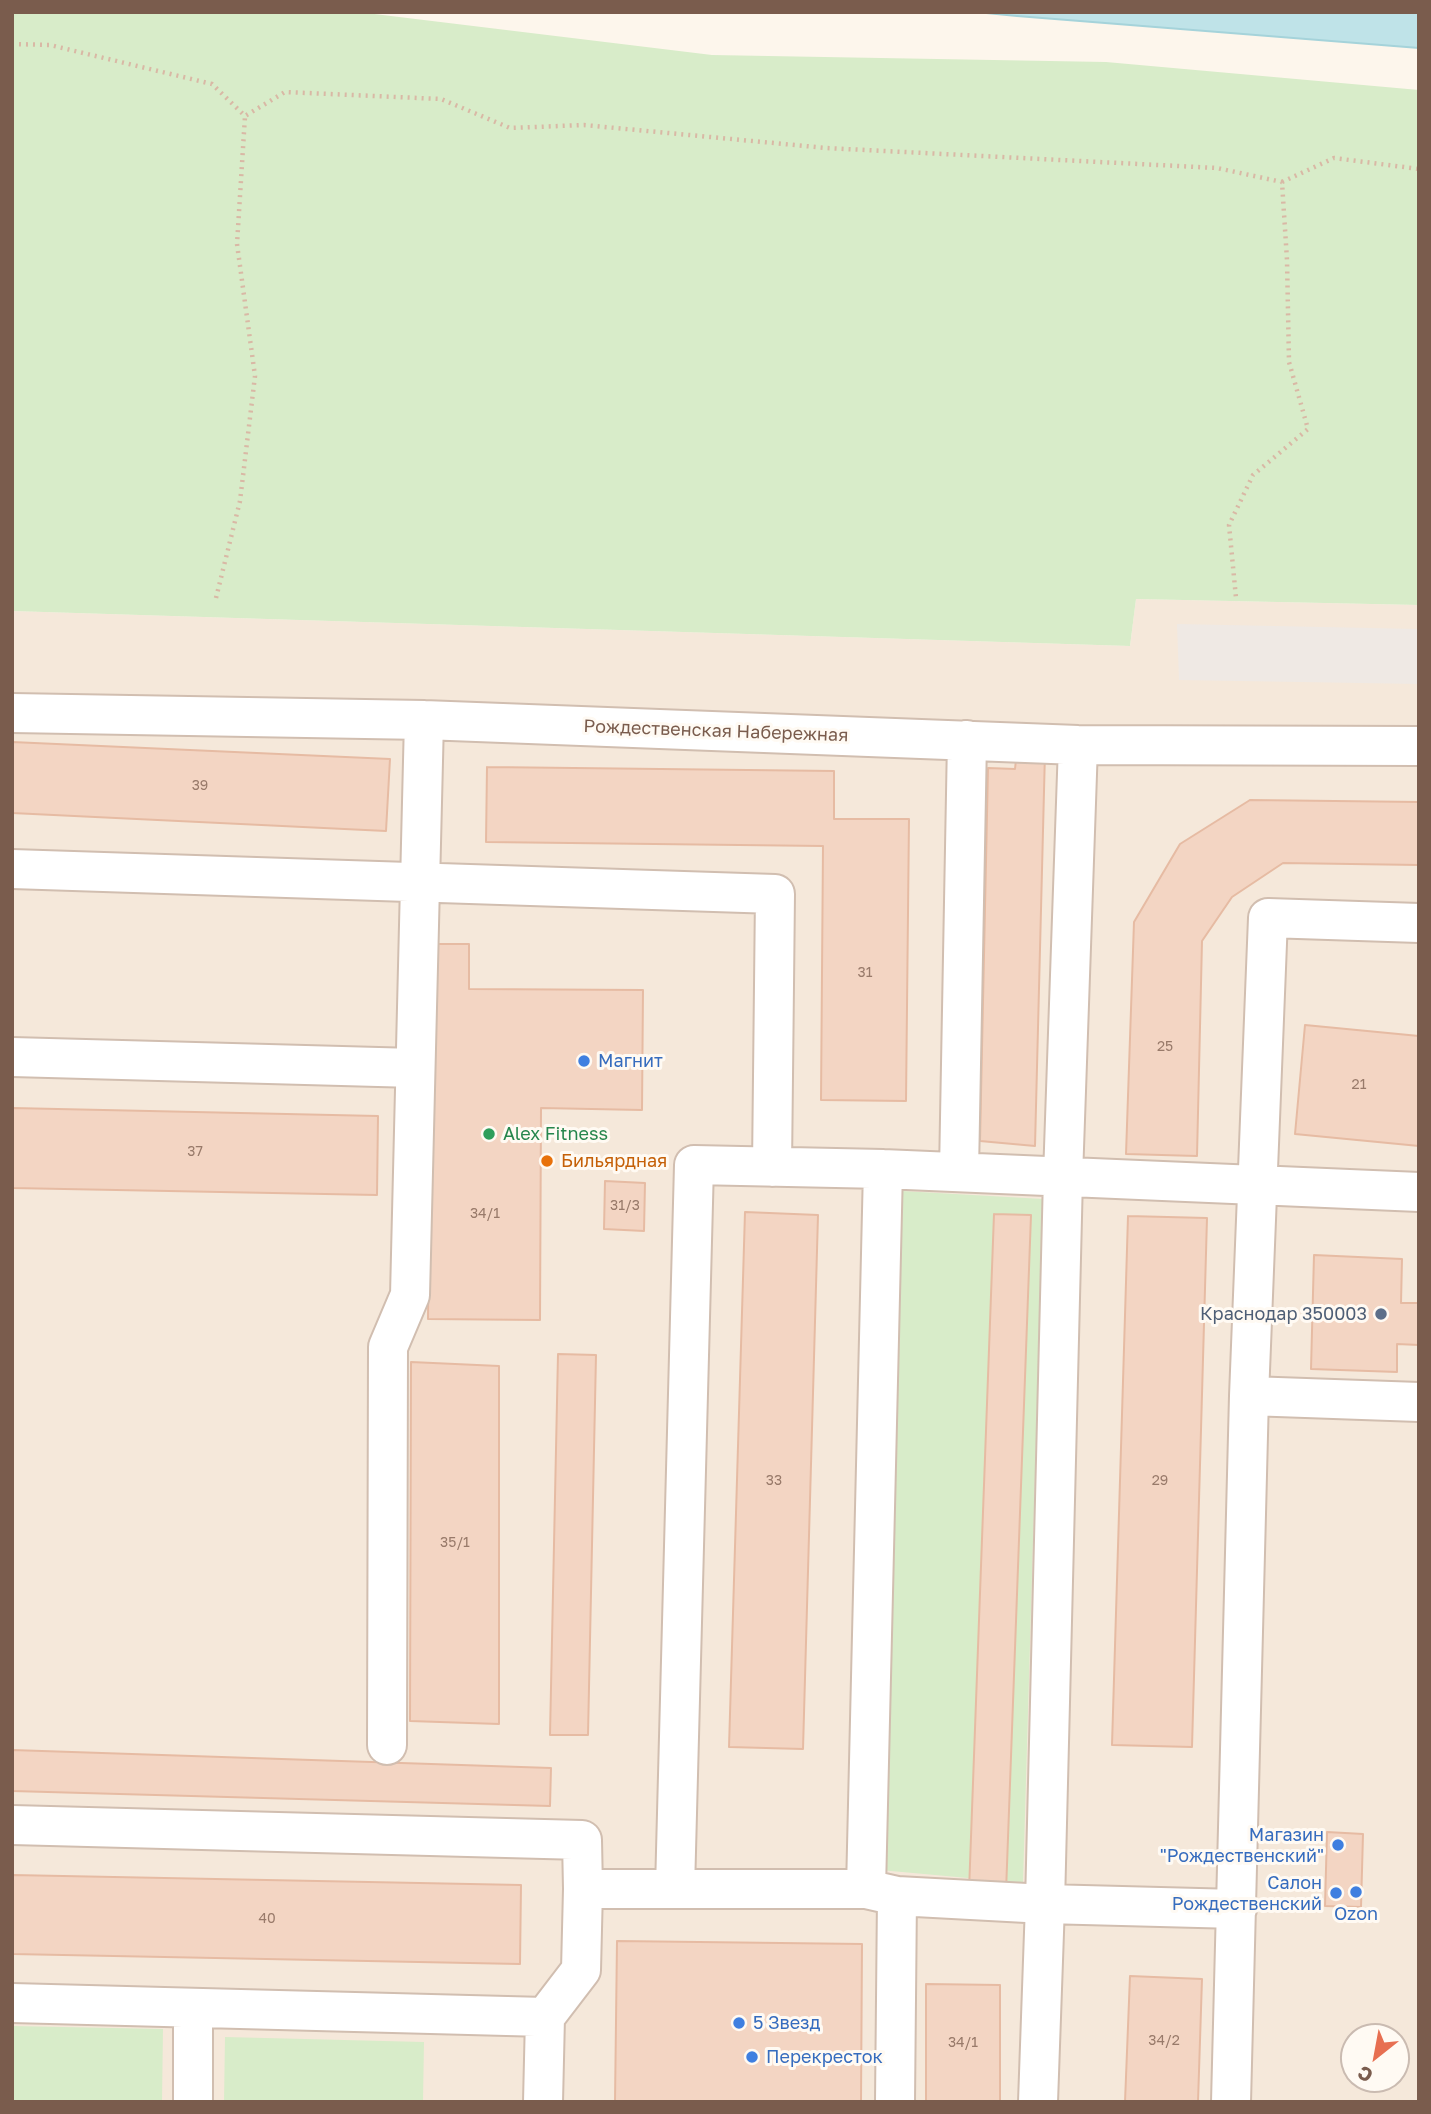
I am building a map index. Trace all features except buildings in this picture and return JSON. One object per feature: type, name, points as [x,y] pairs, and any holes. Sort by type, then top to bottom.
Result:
[{"type":"street","name":"Рождественская Набережная","points":[[12,713],[424,720],[1078,745],[1419,746]]},
{"type":"street","points":[[387,1745],[388,1347],[411,1294],[424,720]]},
{"type":"street","points":[[959,1172],[967,740]]},
{"type":"street","points":[[1038,2102],[1063,1177],[1078,745]]},
{"type":"street","points":[[12,869],[775,894],[772,1167]]},
{"type":"street","points":[[1231,2102],[1249,1396],[1268,918],[1419,923]]},
{"type":"street","points":[[12,1058],[415,1068]]},
{"type":"street","points":[[675,1889],[694,1165],[883,1169],[1419,1192]]},
{"type":"street","points":[[883,1169],[881,1893],[895,2102]]},
{"type":"street","points":[[1249,1396],[1419,1402]]},
{"type":"street","points":[[12,1825],[582,1840],[581,1970],[545,2017],[543,2102]]},
{"type":"street","points":[[583,1889],[881,1893],[1045,1904],[1237,1909]]},
{"type":"street","points":[[12,2003],[545,2017]]},
{"type":"street","points":[[193,2008],[193,2102]]},
{"type":"path","points":[[12,44],[50,45],[212,84],[245,116],[237,244],[256,376],[240,501],[216,598]]},
{"type":"path","points":[[245,116],[285,92],[441,99],[510,128],[584,125],[826,148],[1217,168],[1282,182],[1334,158],[1419,169]]},
{"type":"path","points":[[1236,598],[1229,525],[1253,475],[1308,429],[1289,362],[1282,182]]},
{"type":"shaded area","points":[[1136,599],[1419,605],[1419,2102],[12,2102],[12,611],[1130,646]]},
{"type":"shaded area","points":[[1177,624],[1419,629],[1419,684],[1179,680]]},
{"type":"green space","points":[[12,12],[358,12],[712,55],[1106,62],[1419,90],[1419,605],[1136,599],[1130,646],[12,611]]},
{"type":"green space","points":[[902,1191],[1043,1199],[1023,1883],[880,1870]]},
{"type":"green space","points":[[12,2026],[163,2029],[162,2102],[12,2102]]},
{"type":"green space","points":[[225,2037],[424,2042],[423,2102],[224,2102]]},
{"type":"water","points":[[976,12],[1419,12],[1419,48],[1017,16]]},
{"type":"place","name":"Магнит","points":[[584,1061]]},
{"type":"place","name":"Alex Fitness","points":[[489,1134]]},
{"type":"place","name":"Бильярдная","points":[[547,1161]]},
{"type":"place","name":"Краснодар 350003","points":[[1381,1314]]},
{"type":"place","name":"Магазин \"Рождественский\"","points":[[1338,1845]]},
{"type":"place","name":"Ozon","points":[[1356,1892]]},
{"type":"place","name":"Салон Рождественский","points":[[1336,1893]]},
{"type":"place","name":"5 Звезд","points":[[739,2023]]},
{"type":"place","name":"Перекресток","points":[[752,2057]]}]
